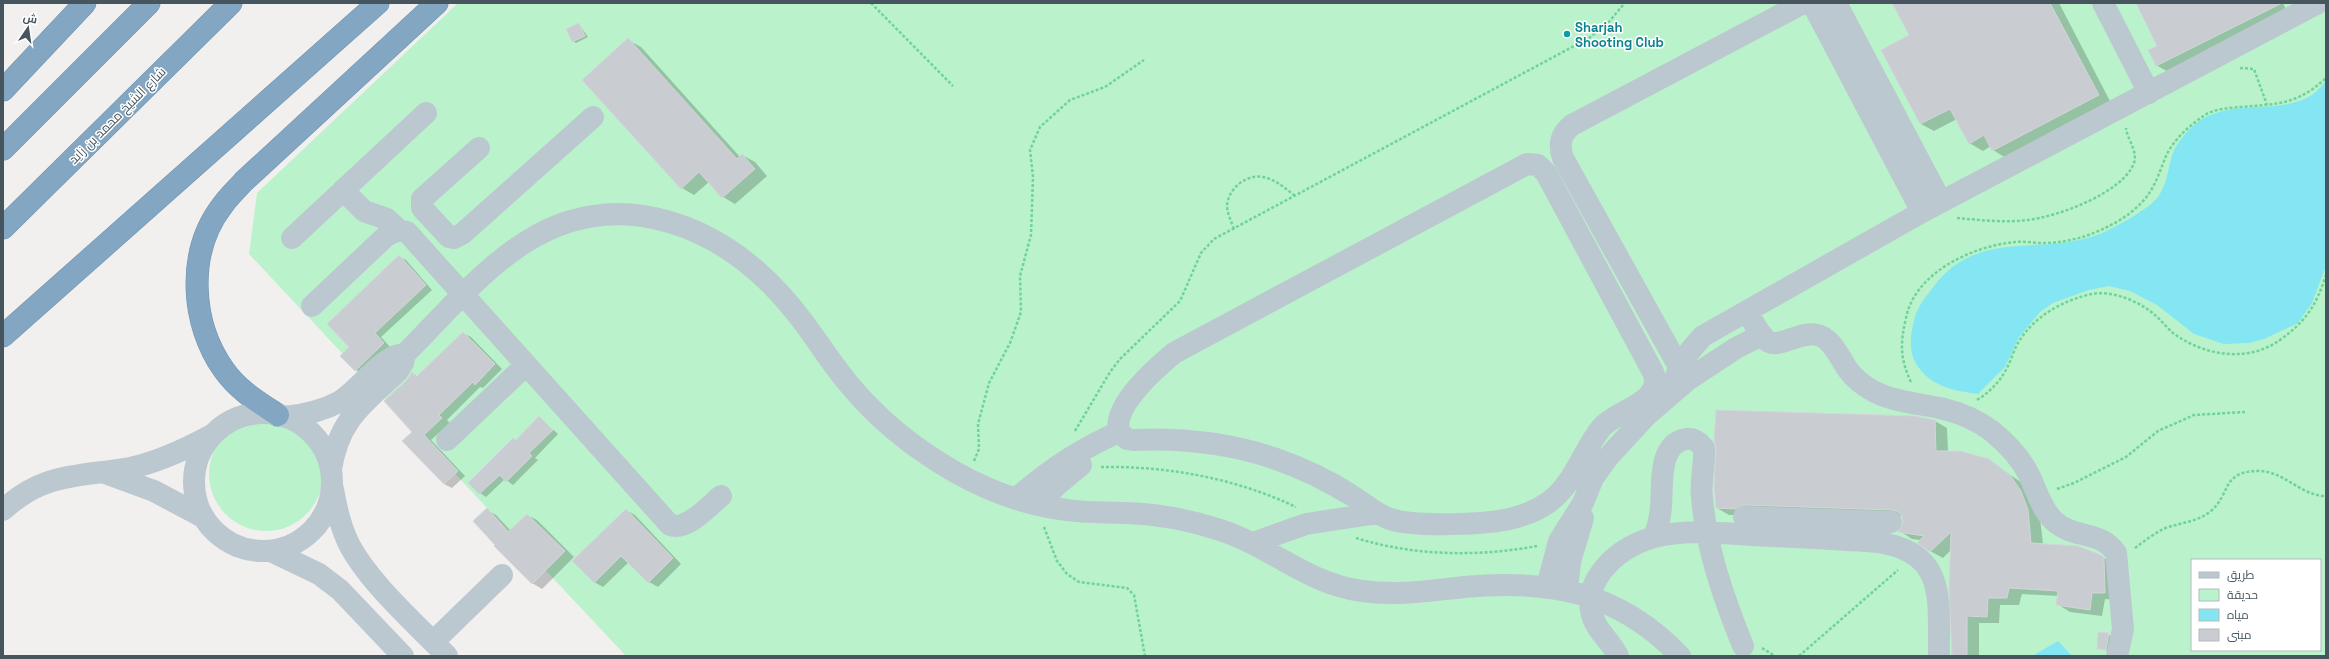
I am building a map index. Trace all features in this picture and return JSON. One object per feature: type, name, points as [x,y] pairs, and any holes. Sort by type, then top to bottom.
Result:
[{"type":"highway","points":[[3,90],[85,3]]},
{"type":"highway","points":[[3,149],[149,3]]},
{"type":"highway","name":"شارع الشيخ محمد بن زايد","points":[[3,228],[231,3]]},
{"type":"highway","points":[[3,336],[378,3]]},
{"type":"highway","points":[[282,416],[248,396],[224,370],[207,340],[198,306],[197,272],[205,238],[221,207],[244,181],[437,3]]},
{"type":"street","points":[[1679,367],[1561,151],[1560,143],[1566,130],[1803,3]]},
{"type":"street","points":[[1812,3],[1922,212]]},
{"type":"street","points":[[1836,3],[1948,210]]},
{"type":"street","points":[[2103,3],[2149,92]]},
{"type":"street","points":[[1557,588],[1559,541],[1583,503],[1593,478],[1627,436],[1672,392],[1679,367],[1689,350],[1703,336],[1922,212],[1948,210],[2149,92],[2315,4]]},
{"type":"street","points":[[292,238],[426,113]]},
{"type":"street","points":[[479,148],[422,199],[422,208],[435,224],[449,237],[458,237],[593,118]]},
{"type":"street","points":[[1016,499],[1044,475],[1074,454],[1123,435],[1201,442],[1251,452],[1298,468],[1326,480],[1384,516],[1416,524],[1511,519],[1531,512],[1549,502],[1564,488],[1590,444],[1609,419],[1647,398],[1655,387],[1653,372],[1546,173],[1538,165],[1532,164],[1522,166],[1174,353],[1142,384],[1118,418],[1123,435]]},
{"type":"street","points":[[343,190],[364,211],[387,219],[408,236],[464,295],[670,525],[675,527],[686,524],[721,496]]},
{"type":"street","points":[[213,434],[200,452],[194,474],[195,496],[203,518],[215,533],[232,544],[251,550],[271,551],[289,546],[306,537],[320,523],[329,506],[334,450],[342,430],[353,414],[398,371],[403,363],[405,354],[464,295],[514,249],[538,232],[572,219],[608,213],[645,216],[683,226],[718,242],[751,264],[778,291],[848,383],[874,412],[921,451],[968,479],[1016,499],[1038,505],[1096,513],[1166,517],[1223,530],[1253,543],[1293,567],[1324,582],[1356,591],[1390,594],[1423,594],[1500,585],[1557,588],[1599,599],[1638,619],[1664,639],[1680,656]]},
{"type":"street","points":[[312,306],[392,232],[408,236],[435,224]]},
{"type":"street","points":[[1747,311],[1762,335],[1769,343],[1775,344],[1803,334],[1820,335],[1834,347],[1848,370],[1872,390],[1902,402],[1944,409],[1969,418],[1992,432],[2011,449],[2027,471],[2052,520],[2064,530],[2078,535],[2102,539],[2113,549],[2118,562],[2123,629],[2117,656]]},
{"type":"street","points":[[1666,398],[1712,363],[1762,335]]},
{"type":"street","points":[[3,510],[23,494],[42,484],[61,477],[102,472],[160,460],[213,434],[227,423],[243,416],[260,413],[282,416],[316,411],[339,402],[354,391],[391,357],[405,354]]},
{"type":"street","points":[[447,440],[526,365]]},
{"type":"street","points":[[282,416],[302,425],[315,437],[326,452],[338,515],[348,542],[363,566],[440,649],[502,575]]},
{"type":"street","points":[[1038,505],[1057,485],[1078,467],[1123,435]]},
{"type":"street","points":[[1654,537],[1660,518],[1664,462],[1668,453],[1675,445],[1682,440],[1691,439],[1698,442],[1704,448],[1702,495],[1708,532],[1720,584],[1743,646]]},
{"type":"street","points":[[102,472],[154,491],[203,518]]},
{"type":"street","points":[[1557,588],[1574,549],[1586,510],[1593,478]]},
{"type":"street","points":[[1253,543],[1288,529],[1384,516]]},
{"type":"street","points":[[1744,517],[1834,530],[1890,544],[1914,555],[1931,572],[1936,583],[1939,650]]},
{"type":"street","points":[[1616,651],[1599,599],[1596,579],[1607,565],[1620,553],[1654,537],[1690,532],[1834,530],[1891,522]]},
{"type":"street","points":[[1273,554],[1326,525]]},
{"type":"street","points":[[271,551],[319,574],[340,590],[403,656]]},
{"type":"path","points":[[871,3],[954,86]]},
{"type":"path","points":[[1073,434],[1110,372],[1120,359],[1180,301],[1201,253],[1207,245],[1234,228],[1589,38],[1608,24],[1623,5]]},
{"type":"path","points":[[968,479],[979,449],[978,424],[989,383],[1010,343],[1021,312],[1020,276],[1031,235],[1033,177],[1030,150],[1040,127],[1070,100],[1106,87],[1144,60]]},
{"type":"path","points":[[2238,67],[2254,69],[2267,104]]},
{"type":"path","points":[[1914,389],[1902,365],[1902,336],[1908,308],[1928,280],[1948,264],[1983,249],[2016,242],[2064,242],[2088,236],[2110,226],[2130,213],[2150,193],[2167,154],[2187,127],[2207,114],[2229,108],[2285,102],[2304,96],[2326,78]]},
{"type":"path","points":[[1948,210],[2026,221],[2049,217],[2100,194],[2120,183],[2135,161],[2134,151],[2125,129],[2127,124]]},
{"type":"path","points":[[1234,228],[1229,216],[1227,204],[1231,193],[1238,183],[1249,178],[1261,176],[1273,180],[1295,196]]},
{"type":"path","points":[[1974,402],[1988,393],[2004,376],[2017,344],[2026,331],[2040,317],[2072,300],[2093,294],[2114,295],[2137,303],[2156,315],[2173,333],[2202,349],[2225,355],[2251,353],[2271,346],[2299,326],[2308,316],[2320,294],[2326,275]]},
{"type":"path","points":[[2039,495],[2074,483],[2126,457],[2158,431],[2194,415],[2245,412]]},
{"type":"path","points":[[1078,467],[1130,466],[1180,472],[1216,479],[1279,499],[1326,525],[1373,543],[1419,551],[1466,553],[1513,550],[1559,541]]},
{"type":"path","points":[[2118,562],[2163,530],[2197,520],[2212,510],[2228,482],[2241,473],[2259,471],[2281,475],[2297,487],[2319,496],[2326,496]]},
{"type":"path","points":[[1038,505],[1049,542],[1057,561],[1067,574],[1079,582],[1127,588],[1134,595],[1144,656]]},
{"type":"path","points":[[1799,656],[1914,555]]},
{"type":"green space","points":[[458,3],[2326,3],[2326,656],[626,656],[249,254],[257,193]]},
{"type":"green space","points":[[266,417],[288,422],[306,434],[318,452],[323,474],[318,496],[306,514],[288,526],[266,531],[244,526],[226,514],[214,496],[209,474],[214,452],[226,434],[244,422]]},
{"type":"water","points":[[2326,81],[2326,266],[2312,303],[2298,323],[2264,339],[2249,343],[2224,344],[2194,334],[2157,305],[2130,291],[2109,286],[2089,290],[2053,303],[2040,312],[2019,337],[2005,367],[1978,394],[1945,387],[1938,384],[1931,380],[1915,363],[1911,345],[1915,316],[1931,290],[1950,269],[1972,256],[1994,249],[2067,242],[2092,237],[2116,226],[2144,209],[2158,197],[2164,186],[2174,150],[2183,136],[2194,125],[2221,111],[2266,107],[2296,102],[2312,95]]},
{"type":"water","points":[[2058,641],[2072,656],[2033,656],[2034,655]]},
{"type":"building","points":[[1892,3],[2050,3],[2099,95],[1992,151],[1984,135],[1969,144],[1950,109],[1920,124],[1881,50],[1909,35]]},
{"type":"building","points":[[2136,3],[2282,3],[2156,66],[2148,50],[2157,46]]},
{"type":"building","points":[[579,23],[585,36],[572,42],[566,29]]},
{"type":"building","points":[[628,38],[737,159],[742,154],[755,169],[722,198],[699,172],[681,189],[582,80]]},
{"type":"building","points":[[399,255],[426,285],[375,333],[384,343],[355,371],[340,356],[349,347],[327,324]]},
{"type":"building","points":[[463,332],[495,364],[475,385],[473,382],[439,415],[442,418],[424,435],[458,471],[444,484],[402,441],[412,432],[384,401],[407,380],[412,372],[416,377]]},
{"type":"building","points":[[1716,410],[1915,416],[1935,420],[1936,451],[1960,451],[1989,459],[2010,475],[2021,491],[2028,510],[2031,543],[2078,546],[2101,555],[2104,558],[2105,593],[2092,593],[2090,610],[2056,605],[2058,591],[2009,588],[2007,598],[1988,598],[1987,617],[1967,616],[1967,656],[1952,656],[1949,589],[1951,532],[1930,552],[1917,543],[1924,536],[1898,532],[1903,523],[1902,516],[1898,512],[1892,510],[1744,505],[1735,509],[1716,508],[1714,485],[1716,448],[1714,441]]},
{"type":"building","points":[[539,416],[553,430],[529,453],[532,456],[506,482],[500,475],[479,494],[468,483],[513,438],[516,440]]},
{"type":"building","points":[[487,508],[508,532],[527,514],[565,551],[532,584],[494,546],[495,545],[473,521]]},
{"type":"building","points":[[626,509],[673,558],[648,583],[621,556],[594,583],[572,561]]},
{"type":"building","points":[[2098,632],[2109,633],[2106,650],[2097,649]]},
{"type":"place","name":"Sharjah Shooting Club","points":[[1567,34]]}]
